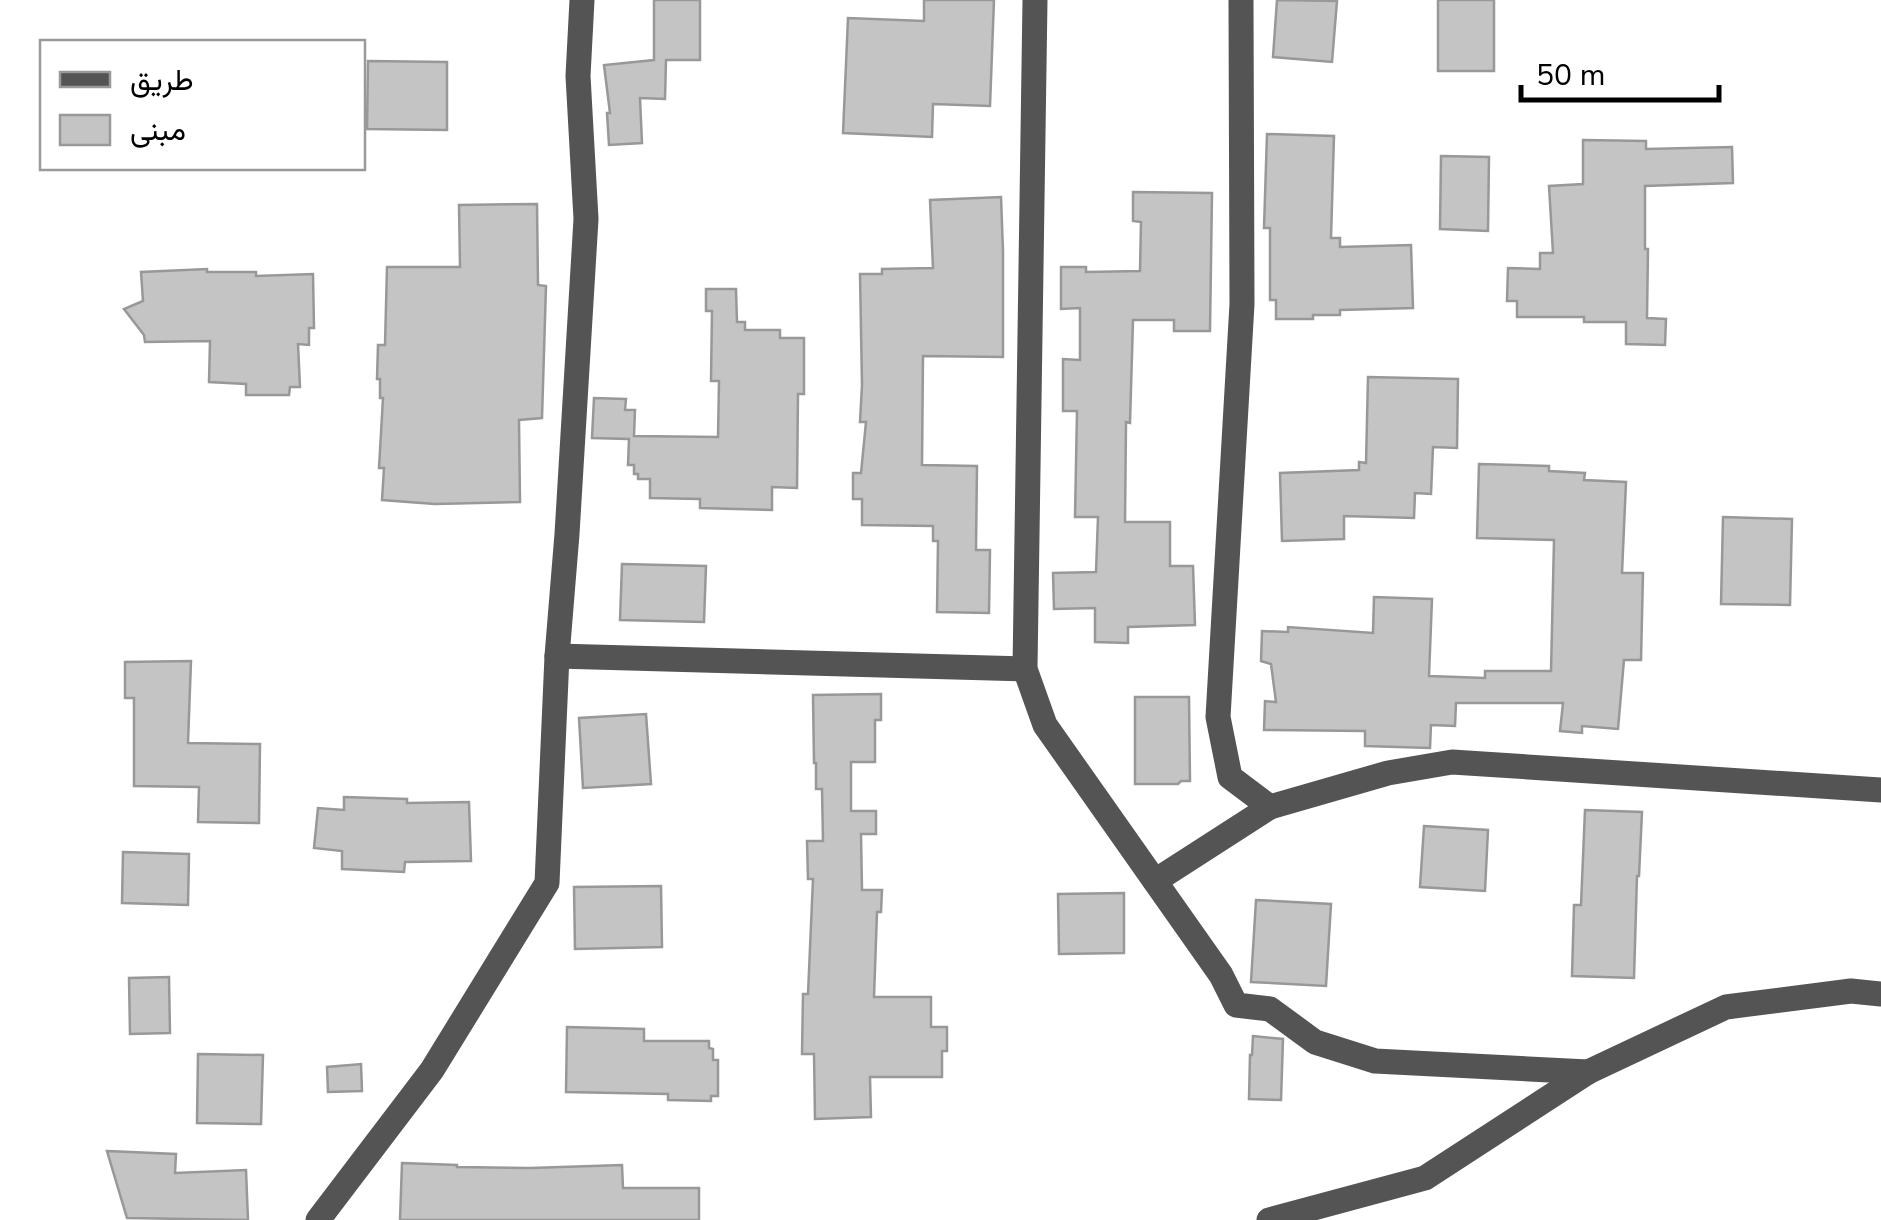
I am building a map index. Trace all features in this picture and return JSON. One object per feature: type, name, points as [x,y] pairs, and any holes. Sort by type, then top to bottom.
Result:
[{"type":"street","points":[[318,1220],[432,1070],[548,883],[557,656],[586,219],[578,76],[582,0]]},
{"type":"street","points":[[1035,0],[1025,669],[1045,725],[1221,975],[1236,1005],[1270,1009],[1315,1042],[1375,1062],[1588,1072]]},
{"type":"street","points":[[1241,0],[1242,304],[1218,717],[1230,776],[1270,807]]},
{"type":"street","points":[[557,656],[1025,669]]},
{"type":"street","points":[[1155,881],[1270,807],[1388,773],[1452,762],[1881,790]]},
{"type":"street","points":[[1270,1220],[1425,1178],[1588,1072],[1726,1007],[1851,991],[1881,994]]},
{"type":"building","points":[[654,0],[700,0],[700,60],[666,60],[665,99],[640,98],[642,143],[609,145],[604,65],[654,60]]},
{"type":"building","points":[[924,0],[994,0],[990,106],[933,104],[932,137],[843,133],[848,18],[924,21]]},
{"type":"building","points":[[1277,0],[1337,1],[1332,62],[1273,57]]},
{"type":"building","points":[[1438,0],[1494,0],[1494,71],[1438,71]]},
{"type":"building","points":[[368,61],[447,62],[447,130],[367,129]]},
{"type":"building","points":[[1267,134],[1334,136],[1331,238],[1340,238],[1340,247],[1411,245],[1413,308],[1340,310],[1340,315],[1313,315],[1313,319],[1276,319],[1276,300],[1270,300],[1270,228],[1264,228]]},
{"type":"building","points":[[1583,140],[1646,141],[1646,149],[1732,147],[1733,183],[1645,186],[1647,318],[1666,319],[1665,345],[1626,344],[1626,322],[1584,322],[1584,317],[1517,317],[1517,301],[1507,301],[1508,268],[1540,269],[1540,253],[1553,253],[1549,186],[1583,184]]},
{"type":"building","points":[[1441,156],[1489,157],[1488,231],[1440,229]]},
{"type":"building","points":[[1133,192],[1212,193],[1210,331],[1174,331],[1174,320],[1133,320],[1130,423],[1126,422],[1125,522],[1170,522],[1170,566],[1193,566],[1195,625],[1128,627],[1128,643],[1095,642],[1095,608],[1054,609],[1053,573],[1096,572],[1098,517],[1075,517],[1077,411],[1063,411],[1063,359],[1080,360],[1080,308],[1061,309],[1061,267],[1086,267],[1086,272],[1140,271],[1141,222],[1133,221]]},
{"type":"building","points":[[1001,197],[1003,357],[923,356],[922,465],[977,466],[976,550],[990,550],[989,613],[937,612],[938,541],[933,541],[933,526],[862,525],[862,499],[853,499],[853,473],[861,473],[866,422],[860,422],[860,274],[882,274],[882,269],[933,268],[930,200]]},
{"type":"building","points":[[537,204],[538,285],[546,286],[542,418],[519,420],[520,502],[435,504],[382,500],[384,468],[379,468],[383,398],[377,379],[378,345],[385,345],[387,267],[460,267],[459,205]]},
{"type":"building","points":[[141,272],[256,272],[256,276],[313,274],[314,328],[309,328],[309,345],[298,344],[300,387],[290,387],[289,395],[246,395],[246,384],[209,382],[210,341],[145,342],[124,309],[143,301]]},
{"type":"building","points":[[706,289],[736,289],[737,322],[745,322],[745,330],[780,330],[780,338],[804,338],[804,394],[798,394],[797,488],[772,487],[772,510],[700,508],[700,499],[650,498],[650,479],[638,479],[634,465],[628,465],[629,439],[592,438],[594,398],[626,399],[625,410],[635,410],[634,436],[718,437],[719,381],[711,381],[712,311],[706,311]]},
{"type":"building","points":[[1368,377],[1458,379],[1457,448],[1433,447],[1431,494],[1415,493],[1414,518],[1344,516],[1344,539],[1282,541],[1280,473],[1359,470],[1359,462],[1366,463]]},
{"type":"building","points":[[1479,464],[1549,466],[1549,471],[1585,473],[1584,480],[1626,482],[1622,573],[1643,573],[1641,660],[1624,660],[1618,729],[1582,726],[1582,733],[1560,731],[1563,703],[1456,703],[1455,726],[1431,725],[1430,748],[1365,746],[1365,731],[1264,730],[1265,701],[1276,702],[1271,664],[1261,661],[1262,631],[1288,632],[1288,627],[1373,633],[1374,597],[1432,599],[1429,676],[1485,678],[1485,671],[1551,671],[1554,540],[1477,538]]},
{"type":"building","points":[[1723,517],[1792,519],[1790,605],[1721,604]]},
{"type":"building","points":[[622,564],[706,566],[704,622],[620,620]]},
{"type":"building","points":[[191,661],[188,743],[260,744],[259,823],[198,822],[199,787],[134,786],[134,698],[125,698],[125,662]]},
{"type":"building","points":[[881,694],[881,720],[875,720],[875,762],[851,762],[851,811],[876,811],[876,834],[861,834],[862,890],[882,890],[881,912],[877,912],[874,997],[931,997],[931,1027],[947,1027],[947,1051],[942,1051],[942,1077],[870,1077],[871,1117],[815,1119],[814,1054],[802,1054],[813,879],[808,879],[807,841],[823,841],[822,789],[816,789],[814,763],[813,695]]},
{"type":"building","points":[[1135,697],[1189,697],[1190,781],[1135,784]]},
{"type":"building","points":[[646,714],[651,784],[583,788],[579,718]]},
{"type":"building","points":[[344,797],[407,799],[407,803],[469,802],[471,861],[405,862],[404,872],[342,869],[342,851],[314,848],[318,808],[344,810]]},
{"type":"building","points":[[1585,810],[1642,812],[1634,978],[1572,976],[1574,905],[1581,905]]},
{"type":"building","points":[[1424,826],[1488,830],[1485,891],[1420,887]]},
{"type":"building","points":[[123,852],[189,854],[188,905],[122,903]]},
{"type":"building","points":[[661,886],[662,947],[575,949],[574,887]]},
{"type":"building","points":[[1124,893],[1124,953],[1059,954],[1058,894]]},
{"type":"building","points":[[1256,900],[1331,904],[1326,986],[1251,982]]},
{"type":"building","points":[[169,977],[170,1033],[130,1034],[129,978]]},
{"type":"building","points":[[567,1027],[644,1029],[644,1041],[709,1041],[713,1060],[718,1060],[718,1096],[711,1096],[711,1101],[668,1100],[668,1094],[566,1092]]},
{"type":"building","points":[[1253,1036],[1283,1039],[1281,1100],[1249,1099]]},
{"type":"building","points":[[198,1054],[263,1055],[261,1124],[197,1123]]},
{"type":"building","points":[[361,1064],[362,1091],[328,1092],[327,1067]]},
{"type":"building","points":[[107,1151],[176,1154],[175,1173],[246,1170],[248,1220],[127,1218]]},
{"type":"building","points":[[402,1163],[530,1168],[622,1165],[623,1188],[699,1188],[699,1220],[400,1220]]}]
